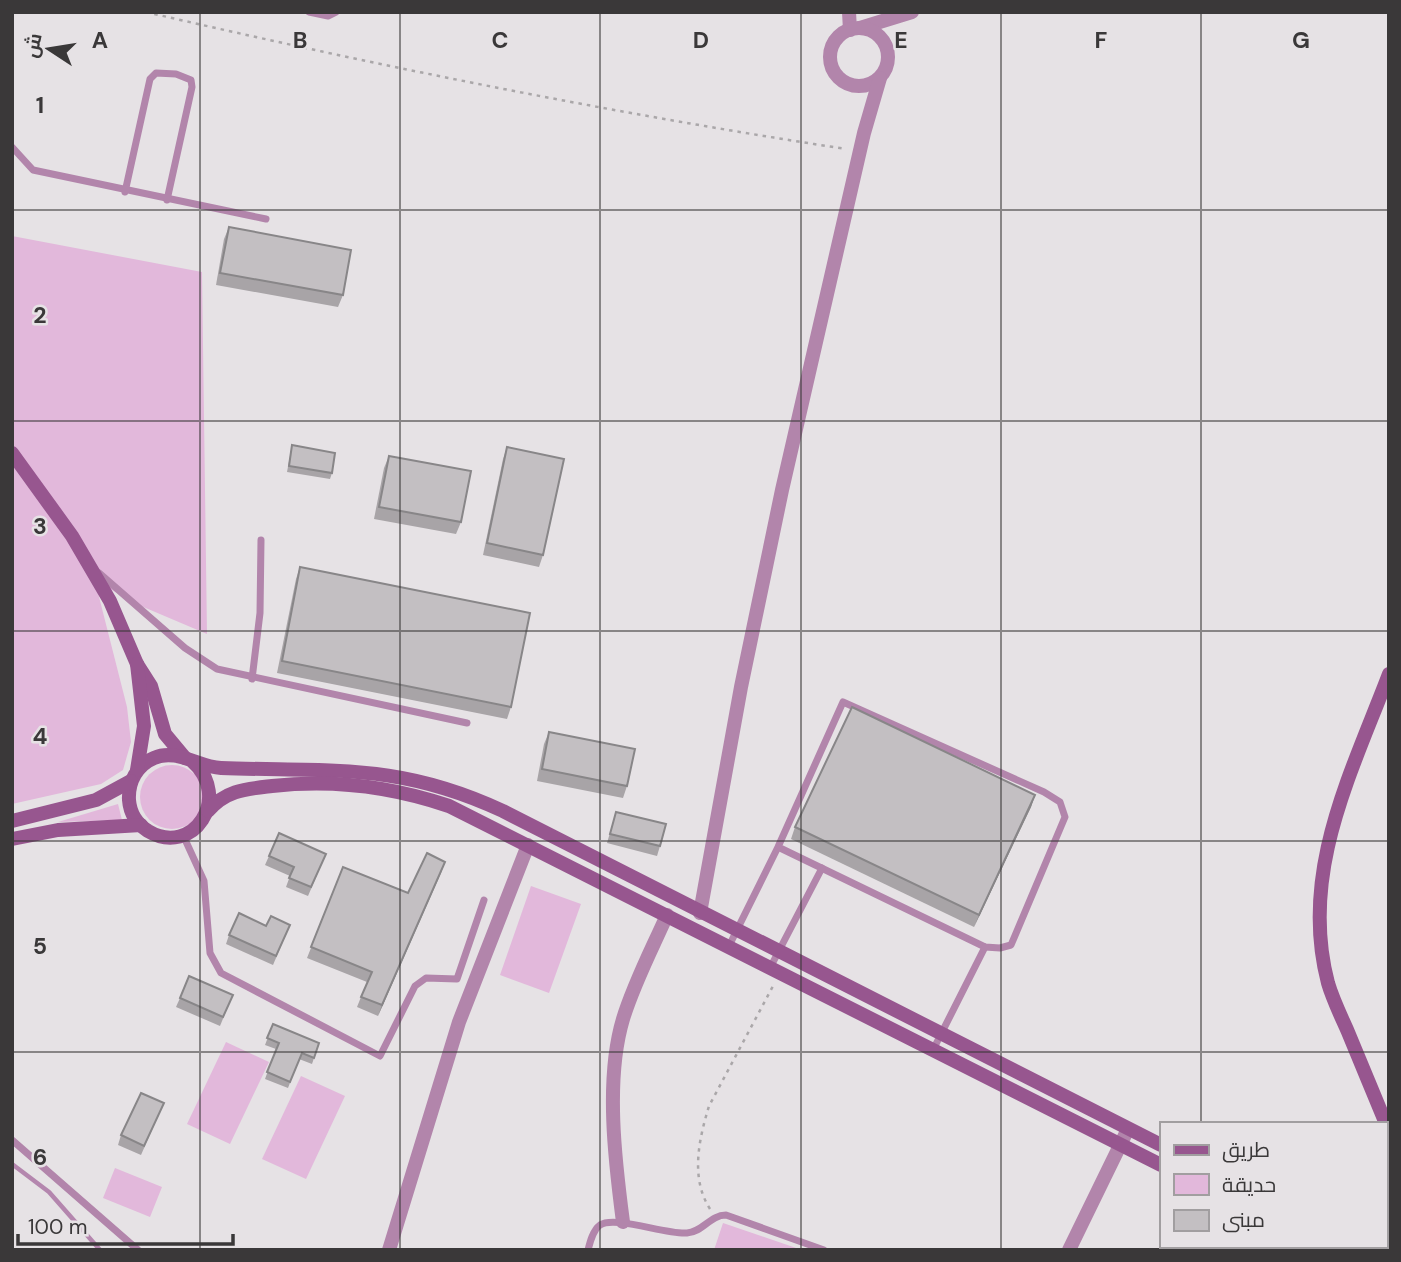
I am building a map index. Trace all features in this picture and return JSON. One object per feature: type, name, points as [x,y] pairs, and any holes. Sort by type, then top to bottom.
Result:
[{"type":"street","points":[[849,12],[855,29]]},
{"type":"street","points":[[880,78],[863,86],[845,83],[838,76],[831,59],[835,41],[855,29],[912,12]]},
{"type":"street","points":[[701,913],[741,687],[801,402],[859,151],[880,78],[888,61],[888,32],[896,16]]},
{"type":"street","points":[[855,29],[878,35],[888,51]]},
{"type":"street","points":[[863,86],[864,133]]},
{"type":"street","points":[[12,453],[72,536],[110,601],[137,664],[151,686],[165,734],[206,778],[210,789],[207,812]]},
{"type":"street","points":[[137,664],[144,726],[130,806],[141,825],[160,836],[183,835],[193,830],[223,797],[240,790],[308,782],[357,784],[405,793],[449,806],[1160,1164]]},
{"type":"street","points":[[1385,1122],[1329,985],[1322,955],[1319,892],[1322,862],[1332,827],[1389,674]]},
{"type":"street","points":[[12,821],[96,800],[134,776],[154,758],[164,755],[221,768],[364,770],[439,785],[503,811],[1160,1145]]},
{"type":"street","points":[[12,839],[67,829],[141,825]]},
{"type":"street","points":[[389,1250],[459,1022],[528,845]]},
{"type":"street","points":[[623,1223],[615,1138],[618,1044],[630,1001],[667,915]]},
{"type":"street","points":[[1069,1250],[1128,1129]]},
{"type":"lane","points":[[309,12],[328,16],[335,12]]},
{"type":"lane","points":[[125,191],[146,87],[156,74],[176,74],[191,80],[192,87],[167,200]]},
{"type":"lane","points":[[12,147],[33,170],[266,219]]},
{"type":"lane","points":[[252,679],[260,613],[261,540]]},
{"type":"lane","points":[[89,565],[185,648],[217,669],[252,679],[467,723]]},
{"type":"lane","points":[[729,946],[778,847],[843,702],[1044,792],[1060,802],[1065,817],[1010,945],[1000,948],[985,947],[778,847]]},
{"type":"lane","points":[[183,835],[204,881],[209,946],[221,973],[380,1056],[415,986],[426,978],[457,979],[484,900]]},
{"type":"lane","points":[[775,970],[778,952],[822,868]]},
{"type":"lane","points":[[933,1050],[985,947]]},
{"type":"lane","points":[[12,1140],[138,1250]]},
{"type":"lane","points":[[588,1250],[600,1225],[623,1223],[651,1230],[686,1233],[696,1232],[715,1217],[726,1215],[824,1250]]},
{"type":"path","points":[[146,12],[468,83],[683,124],[859,151]]},
{"type":"path","points":[[715,1217],[700,1188],[698,1159],[704,1124],[709,1107],[775,970]]},
{"type":"green space","points":[[12,236],[202,272],[207,634],[141,606],[95,581],[127,707],[131,742],[123,770],[101,784],[12,804]]},
{"type":"green space","points":[[172,765],[190,771],[198,779],[204,797],[198,815],[190,823],[172,829],[154,823],[146,815],[140,797],[146,779],[154,771]]},
{"type":"green space","points":[[118,804],[122,820],[58,822]]},
{"type":"green space","points":[[531,886],[581,904],[549,993],[500,975]]},
{"type":"green space","points":[[226,1042],[269,1062],[230,1144],[187,1124]]},
{"type":"green space","points":[[301,1076],[345,1096],[306,1179],[262,1159]]},
{"type":"green space","points":[[115,1168],[162,1187],[150,1217],[103,1198]]},
{"type":"green space","points":[[723,1223],[802,1250],[714,1250]]},
{"type":"building","points":[[229,227],[351,250],[343,295],[220,273]]},
{"type":"building","points":[[292,445],[335,453],[332,473],[289,466]]},
{"type":"building","points":[[507,447],[564,459],[543,555],[487,543]]},
{"type":"building","points":[[389,456],[471,471],[461,522],[379,507]]},
{"type":"building","points":[[300,567],[530,613],[511,707],[282,661]]},
{"type":"building","points":[[852,707],[1035,795],[979,915],[795,827]]},
{"type":"building","points":[[549,732],[635,749],[627,786],[542,769]]},
{"type":"building","points":[[616,812],[666,824],[660,846],[610,834]]},
{"type":"building","points":[[279,833],[326,854],[311,887],[289,878],[294,867],[269,856]]},
{"type":"building","points":[[427,853],[445,862],[382,1005],[361,997],[372,972],[311,947],[343,867],[408,893]]},
{"type":"building","points":[[239,913],[266,926],[271,916],[290,925],[276,956],[229,935]]},
{"type":"building","points":[[189,976],[233,995],[223,1017],[180,998]]},
{"type":"building","points":[[273,1024],[319,1043],[314,1058],[302,1053],[290,1082],[267,1072],[279,1043],[267,1038]]},
{"type":"building","points":[[141,1093],[164,1103],[144,1146],[121,1135]]},
{"type":"waterway","points":[[12,1164],[49,1192],[100,1250]]}]
